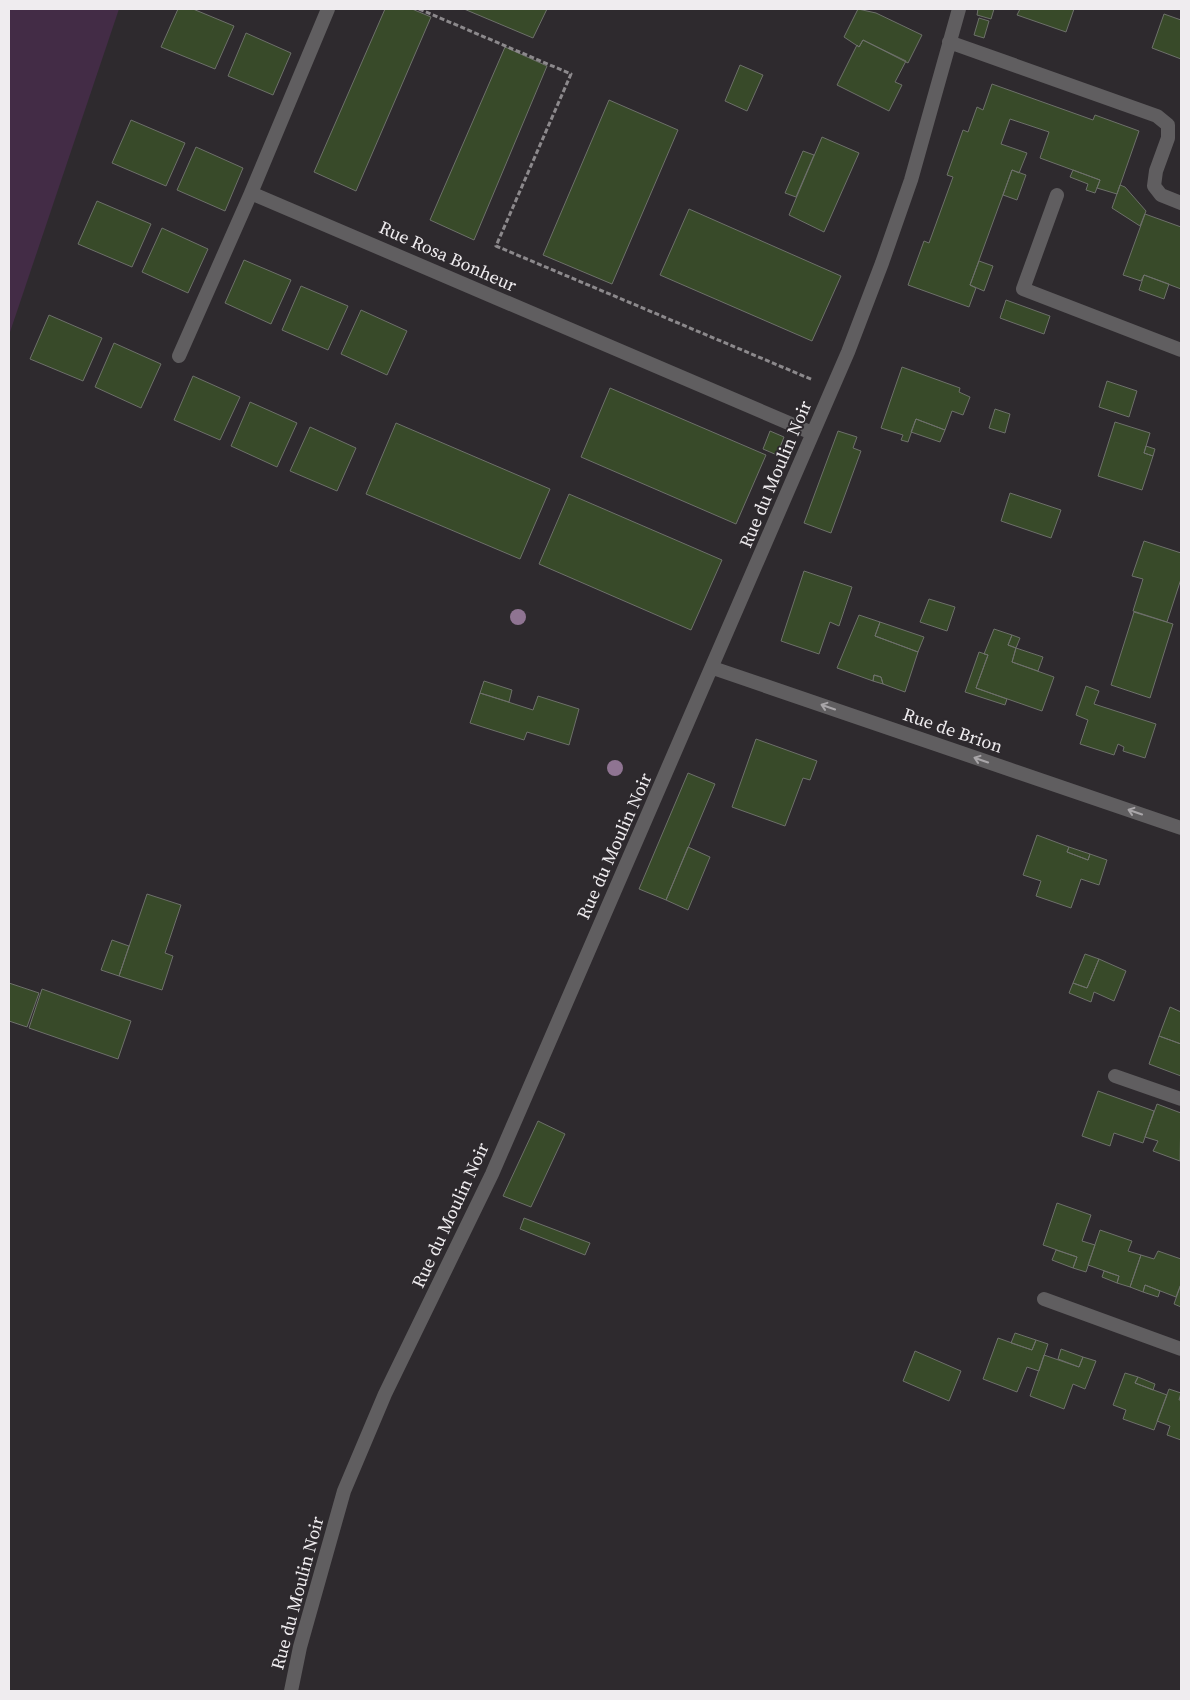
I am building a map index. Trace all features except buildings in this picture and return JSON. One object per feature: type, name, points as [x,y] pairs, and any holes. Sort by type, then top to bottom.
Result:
[{"type":"street","points":[[179,356],[328,9]]},
{"type":"street","name":"Rue du Moulin Noir","points":[[291,1691],[300,1647],[344,1491],[385,1394],[492,1174],[713,668],[832,388],[882,263],[911,180],[958,9]]},
{"type":"street","points":[[949,42],[1157,116],[1168,125],[1168,138],[1156,171],[1154,186],[1161,195],[1181,203]]},
{"type":"street","name":"Rue Rosa Bonheur","points":[[251,192],[812,433]]},
{"type":"street","points":[[1057,195],[1024,289],[1181,350]]},
{"type":"street","name":"Rue de Brion","points":[[713,668],[1181,828]]},
{"type":"street","points":[[1115,1076],[1181,1099]]},
{"type":"street","points":[[1044,1299],[1181,1349]]},
{"type":"path","points":[[419,9],[571,74],[496,246],[832,388]]},
{"type":"shaded area","points":[[9,9],[119,9],[9,335]]}]
